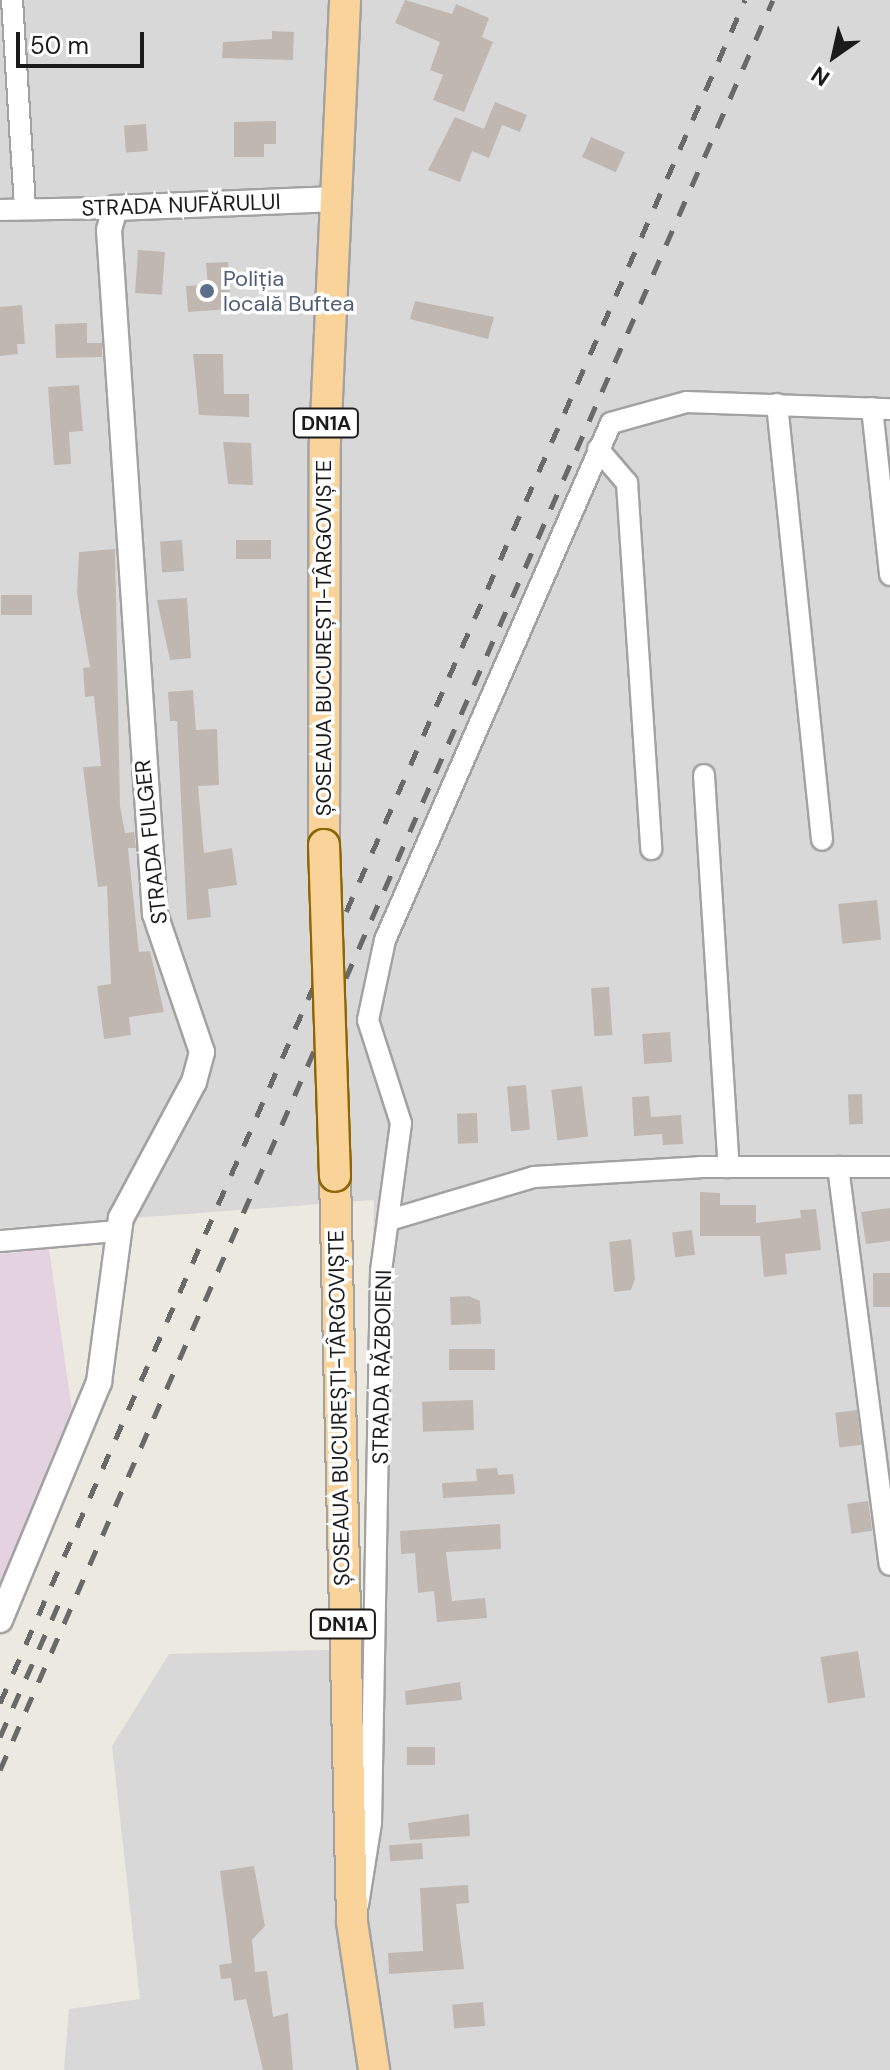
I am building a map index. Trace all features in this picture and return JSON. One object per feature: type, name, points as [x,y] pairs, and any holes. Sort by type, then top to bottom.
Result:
[{"type":"main road","name":"ȘOSEAUA BUCUREȘTI-TÂRGOVIȘTE","points":[[345,0],[325,472],[324,845],[352,1922],[374,2070]]},
{"type":"street","points":[[12,0],[25,209]]},
{"type":"street","name":"STRADA NUFĂRULUI","points":[[0,210],[337,199]]},
{"type":"street","name":"STRADA FULGER","points":[[0,1620],[99,1382],[117,1231],[194,1082],[202,1052],[195,1018],[167,962],[150,872],[108,289],[115,208]]},
{"type":"street","points":[[777,404],[822,840]]},
{"type":"street","name":"STRADA RĂZBOIENI","points":[[352,1922],[366,1885],[371,1823],[381,1271],[393,1219],[401,1123],[370,1037],[374,972],[611,423],[660,406],[777,404],[881,408]]},
{"type":"street","points":[[881,408],[890,575]]},
{"type":"street","points":[[598,449],[627,483],[651,849]]},
{"type":"street","points":[[704,775],[729,1167]]},
{"type":"street","points":[[393,1219],[534,1177],[729,1167],[890,1167]]},
{"type":"street","points":[[838,1167],[890,1565]]},
{"type":"street","points":[[0,1241],[117,1231]]},
{"type":"shaded area","points":[[0,0],[890,0],[890,2070],[64,2070],[69,2009],[140,1999],[112,1746],[169,1654],[362,1649],[374,1200],[0,1228]]},
{"type":"shaded area","points":[[49,1249],[73,1418],[0,1583],[0,1254]]},
{"type":"building","points":[[405,0],[452,14],[456,4],[489,18],[482,37],[493,42],[464,112],[433,100],[443,75],[430,70],[440,42],[395,23]]},
{"type":"building","points":[[272,31],[294,32],[293,60],[222,58],[223,42],[272,39]]},
{"type":"building","points":[[495,102],[527,115],[520,132],[502,125],[489,158],[472,151],[460,182],[428,170],[455,117],[484,129]]},
{"type":"building","points":[[276,121],[276,144],[264,144],[264,157],[234,157],[234,122]]},
{"type":"building","points":[[146,124],[148,151],[126,152],[124,126]]},
{"type":"building","points":[[591,137],[625,152],[616,172],[582,157]]},
{"type":"building","points":[[138,250],[165,252],[162,295],[135,293]]},
{"type":"building","name":"Poliția locală Buftea","points":[[228,262],[231,309],[188,312],[186,286],[208,285],[206,263]]},
{"type":"building","points":[[415,301],[494,317],[488,339],[410,319]]},
{"type":"building","points":[[22,305],[25,344],[17,344],[18,354],[0,356],[0,307]]},
{"type":"building","points":[[87,323],[87,343],[102,343],[102,357],[56,358],[55,324]]},
{"type":"building","points":[[193,354],[223,354],[224,394],[249,394],[249,417],[199,415]]},
{"type":"building","points":[[79,385],[83,431],[69,432],[71,464],[54,465],[48,387]]},
{"type":"building","points":[[223,442],[251,443],[253,485],[228,484]]},
{"type":"building","points":[[182,540],[184,571],[162,572],[160,542]]},
{"type":"building","points":[[236,540],[271,540],[271,559],[236,559]]},
{"type":"building","points":[[115,549],[120,806],[125,833],[134,832],[136,848],[128,848],[139,952],[150,951],[164,1012],[129,1017],[131,1035],[104,1039],[97,986],[111,984],[107,886],[98,887],[83,767],[101,766],[94,696],[85,697],[83,668],[90,667],[77,594],[79,552]]},
{"type":"building","points":[[1,595],[32,595],[32,615],[1,615]]},
{"type":"building","points":[[187,598],[191,658],[170,660],[157,600]]},
{"type":"building","points":[[193,690],[196,730],[217,729],[219,785],[198,786],[204,853],[232,848],[237,885],[208,889],[211,917],[187,920],[177,721],[170,721],[168,692]]},
{"type":"building","points":[[877,900],[881,940],[842,944],[838,904]]},
{"type":"building","points":[[609,987],[612,1035],[594,1036],[591,988]]},
{"type":"building","points":[[670,1032],[672,1062],[644,1064],[642,1034]]},
{"type":"building","points":[[526,1085],[530,1130],[511,1131],[507,1087]]},
{"type":"building","points":[[582,1086],[588,1137],[557,1140],[551,1090]]},
{"type":"building","points":[[848,1094],[862,1094],[863,1124],[849,1124]]},
{"type":"building","points":[[649,1096],[651,1117],[681,1115],[683,1144],[663,1145],[662,1134],[634,1136],[632,1097]]},
{"type":"building","points":[[477,1113],[478,1143],[458,1144],[457,1114]]},
{"type":"building","points":[[700,1192],[720,1193],[720,1205],[756,1205],[756,1223],[801,1218],[800,1210],[816,1209],[821,1250],[785,1254],[787,1274],[764,1277],[760,1236],[700,1236]]},
{"type":"building","points":[[890,1208],[890,1241],[866,1244],[861,1212]]},
{"type":"building","points":[[692,1230],[695,1255],[675,1257],[672,1232]]},
{"type":"building","points":[[631,1239],[635,1279],[631,1290],[614,1292],[609,1242]]},
{"type":"building","points":[[873,1273],[890,1273],[890,1307],[873,1307]]},
{"type":"building","points":[[469,1296],[480,1301],[481,1324],[451,1325],[450,1297]]},
{"type":"building","points":[[449,1349],[495,1349],[495,1370],[449,1370]]},
{"type":"building","points":[[473,1400],[474,1430],[423,1432],[422,1402]]},
{"type":"building","points":[[857,1410],[861,1445],[839,1447],[835,1413]]},
{"type":"building","points":[[497,1468],[498,1475],[513,1474],[515,1494],[443,1498],[442,1483],[477,1481],[476,1469]]},
{"type":"building","points":[[868,1501],[872,1531],[851,1534],[847,1504]]},
{"type":"building","points":[[500,1524],[501,1549],[446,1552],[452,1601],[485,1598],[487,1618],[437,1622],[434,1591],[418,1593],[415,1553],[401,1554],[400,1531]]},
{"type":"building","points":[[858,1651],[865,1697],[828,1703],[820,1657]]},
{"type":"building","points":[[460,1682],[462,1700],[406,1705],[405,1691]]},
{"type":"building","points":[[407,1747],[435,1747],[435,1765],[407,1765]]},
{"type":"building","points":[[469,1814],[470,1836],[410,1840],[408,1823]]},
{"type":"building","points":[[422,1843],[423,1859],[390,1861],[389,1845]]},
{"type":"building","points":[[254,1866],[265,1926],[252,1940],[255,1972],[267,1971],[273,2017],[288,2013],[293,2070],[263,2070],[246,1999],[234,2001],[231,1978],[221,1979],[219,1965],[232,1963],[220,1871]]},
{"type":"building","points":[[468,1885],[469,1903],[456,1904],[464,1969],[389,1974],[388,1953],[423,1951],[420,1888]]},
{"type":"building","points":[[483,2002],[485,2026],[454,2029],[452,2005]]},
{"type":"railway","points":[[0,1703],[745,0]]},
{"type":"railway","points":[[0,1770],[773,0]]},
{"type":"railway","points":[[0,1737],[63,1594]]},
{"type":"place","name":"Poliția locală Buftea","points":[[207,291]]}]
